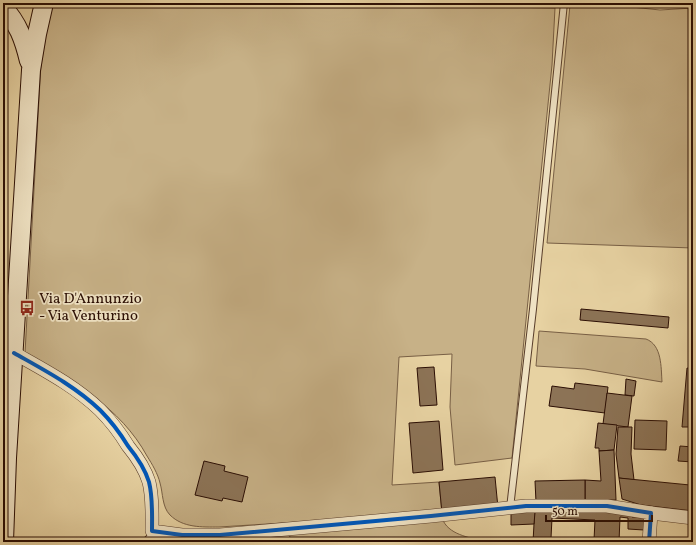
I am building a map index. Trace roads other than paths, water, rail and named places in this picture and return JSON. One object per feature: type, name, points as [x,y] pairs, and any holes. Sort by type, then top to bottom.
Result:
[{"type":"main road","points":[[4,542],[11,341],[31,70],[44,3]]},
{"type":"main road","points":[[3,7],[16,23],[24,41],[31,70]]},
{"type":"street","points":[[11,341],[82,394],[115,426],[139,460],[150,484],[152,531],[182,535],[220,535],[526,506],[600,506],[693,518]]},
{"type":"street","points":[[649,542],[651,513]]},
{"type":"lane","points":[[510,508],[533,310],[564,3]]},
{"type":"lane","points":[[145,542],[150,537],[152,531]]},
{"type":"place","name":"Via D'Annunzio - Via Venturino","points":[[27,308]]}]
